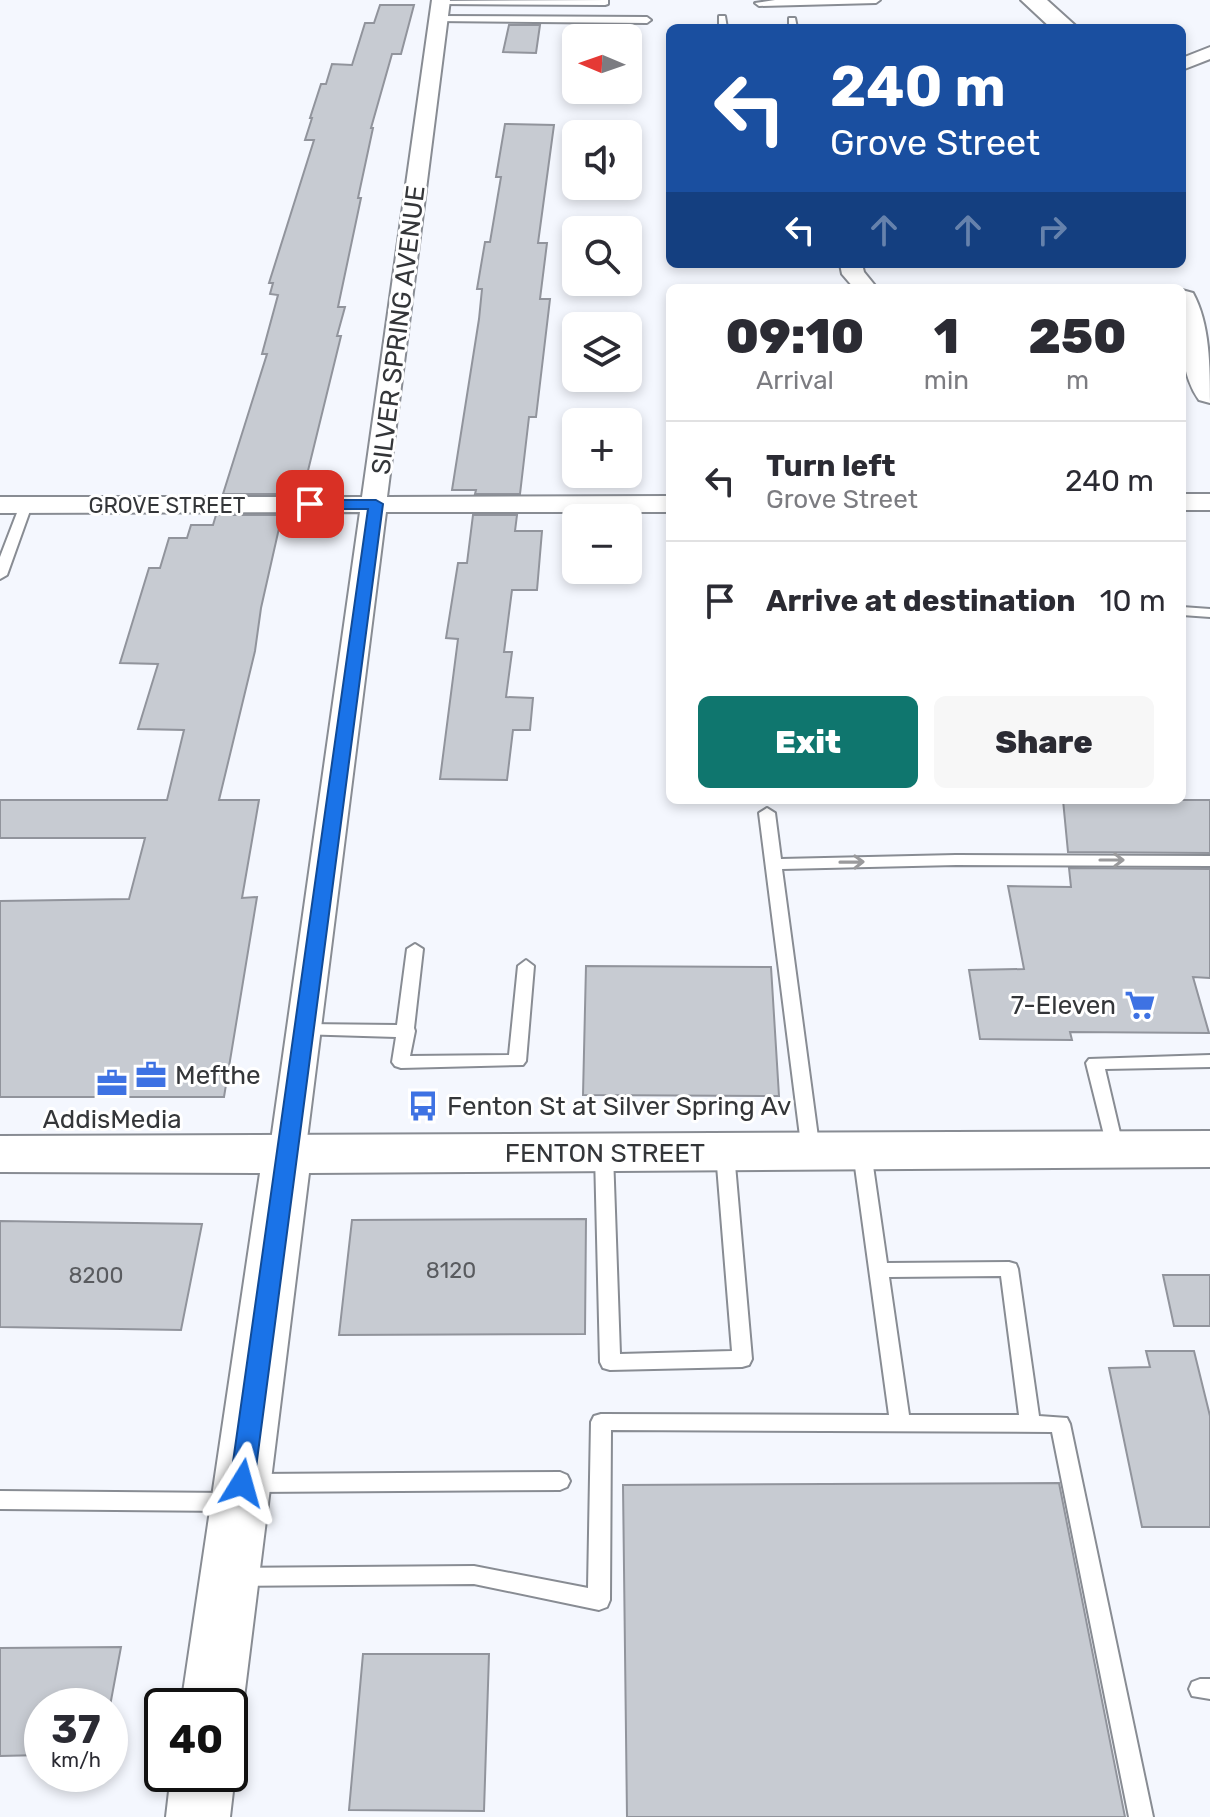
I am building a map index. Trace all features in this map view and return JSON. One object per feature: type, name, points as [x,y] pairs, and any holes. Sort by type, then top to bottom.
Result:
[{"type":"street","points":[[1033,0],[1061,24]]},
{"type":"street","name":"SILVER SPRING AVENUE","points":[[214,1688],[376,504],[440,7]]},
{"type":"street","points":[[1186,66],[1210,52]]},
{"type":"street","points":[[1186,69],[1210,77]]},
{"type":"street","points":[[1186,312],[1210,393]]},
{"type":"street","points":[[1186,502],[1210,502]]},
{"type":"street","name":"GROVE STREET","points":[[13,505],[666,504]]},
{"type":"street","name":"FENTON STREET","points":[[0,1154],[604,1154],[1210,1149]]},
{"type":"street","points":[[198,1817],[201,1792]]},
{"type":"lane","points":[[759,3],[876,0]]},
{"type":"lane","points":[[440,7],[605,2]]},
{"type":"lane","points":[[440,7],[647,20]]},
{"type":"lane","points":[[0,575],[13,505]]},
{"type":"lane","points":[[1186,611],[1210,613]]},
{"type":"lane","points":[[767,813],[811,1152]]},
{"type":"lane","points":[[774,864],[956,860],[1210,861]]},
{"type":"lane","points":[[415,949],[401,1062],[517,1061],[526,966]]},
{"type":"lane","points":[[304,1030],[407,1031]]},
{"type":"lane","points":[[1115,1150],[1095,1063],[1210,1061]]},
{"type":"lane","points":[[862,1152],[900,1423]]},
{"type":"lane","points":[[604,1154],[610,1362],[742,1359],[725,1153]]},
{"type":"lane","points":[[879,1270],[1009,1269],[1030,1424]]},
{"type":"lane","points":[[229,1577],[474,1575],[599,1600],[601,1422],[1060,1424],[1141,1817]]},
{"type":"lane","points":[[0,1500],[560,1481]]},
{"type":"building","points":[[380,5],[414,5],[401,54],[392,54],[371,128],[358,198],[361,198],[338,307],[345,307],[337,336],[341,336],[304,487],[289,487],[287,494],[223,494],[267,354],[262,354],[278,295],[270,294],[273,283],[269,283],[314,140],[305,140],[310,118],[321,84],[326,84],[332,64],[352,65],[365,23],[374,23]]},
{"type":"building","points":[[509,25],[540,25],[536,53],[503,52]]},
{"type":"building","points":[[505,124],[554,125],[538,243],[547,243],[540,299],[550,299],[536,417],[529,417],[520,494],[475,494],[476,490],[452,490],[479,319],[482,289],[477,289],[485,242],[490,242],[501,177],[496,177]]},
{"type":"building","points":[[216,515],[282,515],[261,608],[255,651],[219,800],[259,800],[242,898],[257,897],[224,1097],[0,1097],[0,901],[129,899],[145,838],[0,838],[0,800],[167,800],[184,730],[138,729],[158,664],[120,663],[149,568],[160,568],[169,538],[187,538],[191,525],[213,525]]},
{"type":"building","points":[[473,515],[517,515],[515,531],[542,531],[537,590],[512,590],[504,652],[512,652],[506,697],[533,698],[530,730],[513,730],[507,780],[440,779],[458,639],[446,638],[458,563],[467,563]]},
{"type":"building","points":[[1186,800],[1210,800],[1210,853],[1068,852],[1063,804],[1186,804]]},
{"type":"building","points":[[1069,868],[1210,869],[1210,978],[1193,977],[1209,1033],[1070,1032],[1072,1040],[980,1039],[969,970],[1024,969],[1008,886],[1071,887]]},
{"type":"building","points":[[586,966],[771,967],[779,1096],[583,1095]]},
{"type":"building","points":[[586,1219],[585,1334],[339,1335],[352,1220]]},
{"type":"building","points":[[0,1221],[202,1224],[181,1330],[0,1327]]},
{"type":"building","points":[[1163,1275],[1210,1275],[1210,1326],[1174,1326]]},
{"type":"building","points":[[1146,1351],[1194,1351],[1210,1416],[1210,1527],[1142,1527],[1109,1368],[1150,1367]]},
{"type":"building","points":[[1059,1483],[1125,1817],[627,1817],[623,1485]]},
{"type":"building","points":[[121,1647],[113,1688],[24,1688],[24,1755],[0,1756],[0,1648]]},
{"type":"building","points":[[363,1654],[489,1654],[484,1811],[349,1810]]},
{"type":"place","name":"7-Eleven","points":[[1140,1005]]},
{"type":"place","name":"Mefthe","points":[[151,1075]]},
{"type":"place","name":"AddisMedia","points":[[112,1083]]},
{"type":"place","name":"Fenton St at Silver Spring Av","points":[[423,1106]]},
{"type":"route","points":[[242,1483],[376,504],[310,504]]}]
